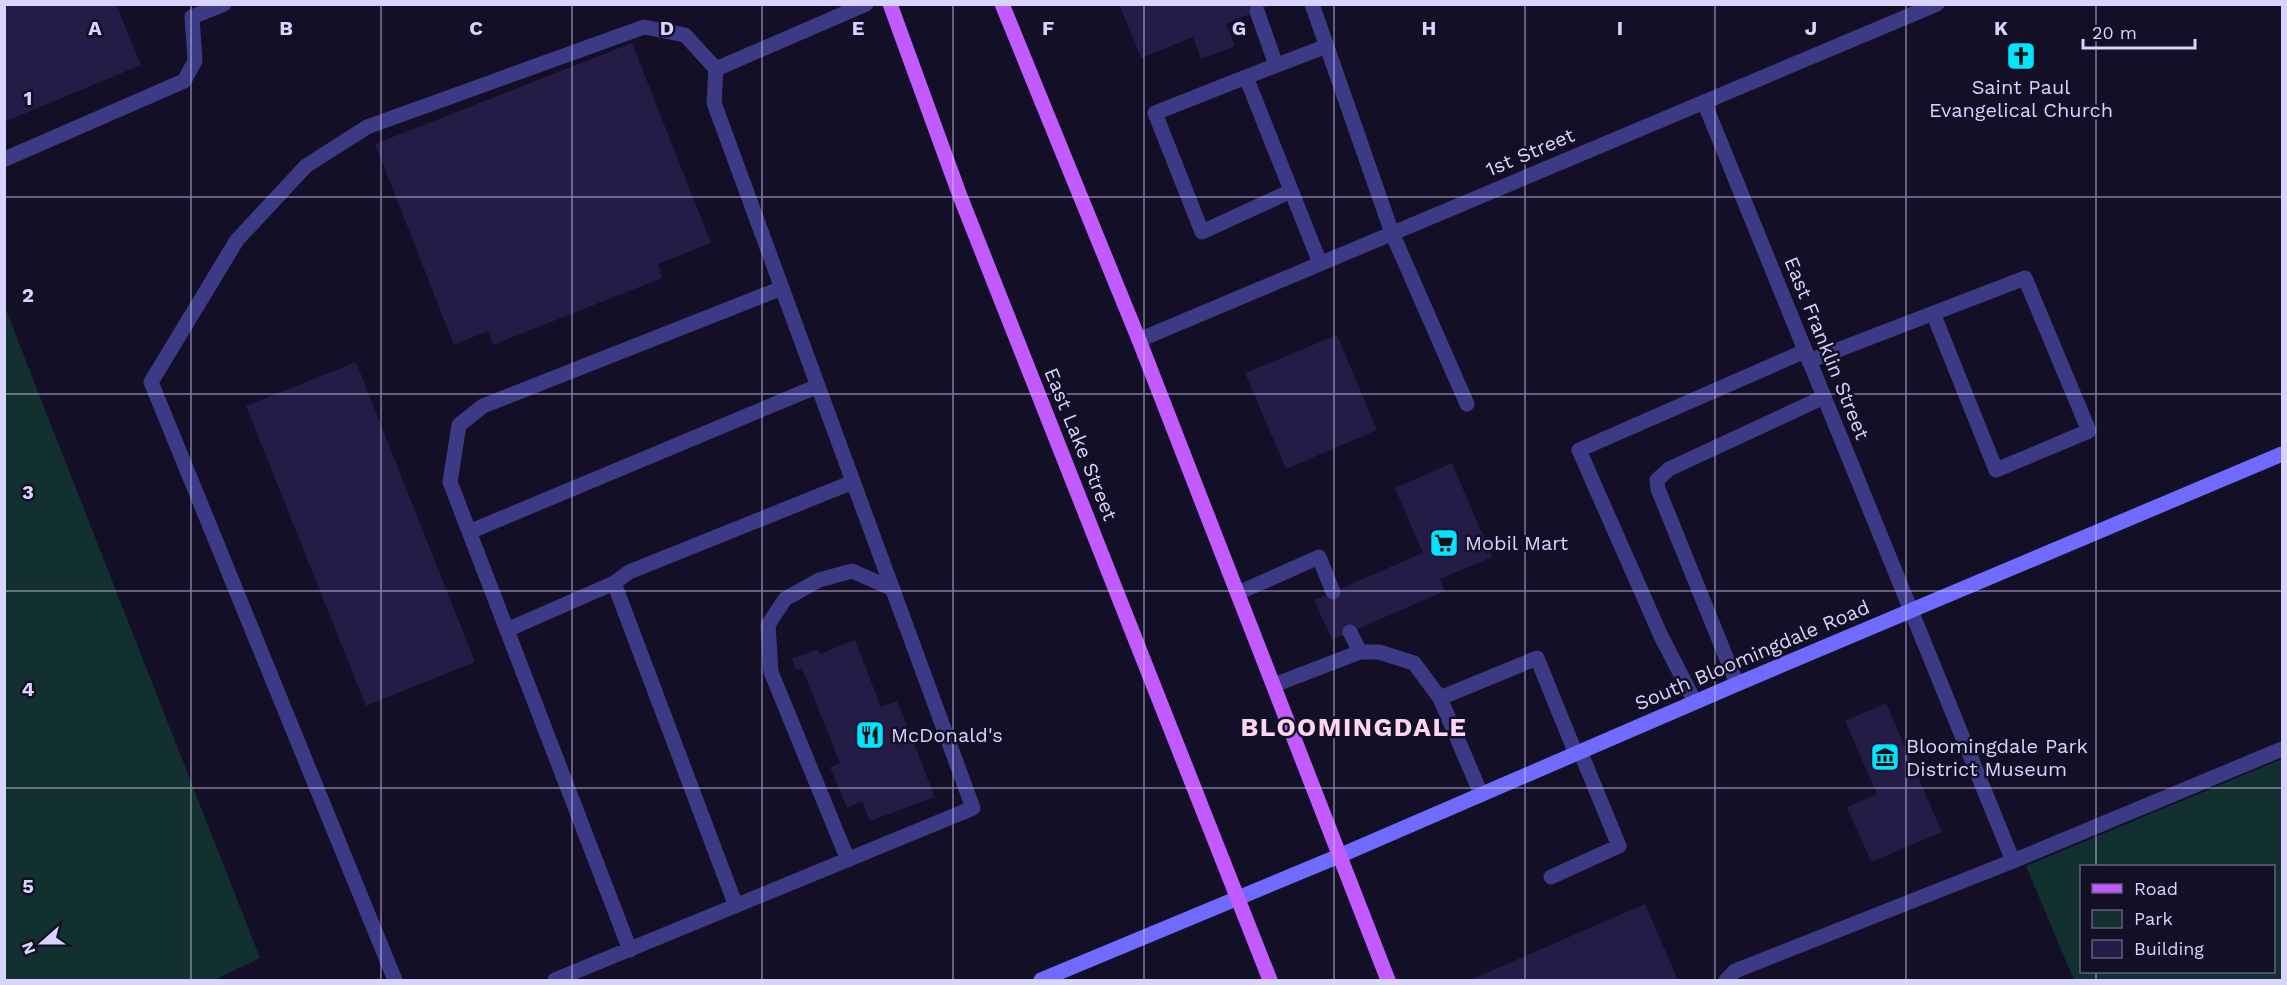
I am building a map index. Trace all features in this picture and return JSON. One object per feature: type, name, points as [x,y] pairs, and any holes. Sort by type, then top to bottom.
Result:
[{"type":"main road","name":"East Lake Street","points":[[890,4],[960,196],[1270,981]]},
{"type":"main road","points":[[1002,4],[1139,340],[1388,981]]},
{"type":"main road","name":"South Bloomingdale Road","points":[[1041,981],[2283,454]]},
{"type":"street","points":[[5,159],[184,81],[195,61],[192,17],[224,4]]},
{"type":"street","points":[[716,69],[866,4]]},
{"type":"street","points":[[1312,4],[1392,232],[1467,404]]},
{"type":"street","name":"1st Street","points":[[1139,340],[1937,4]]},
{"type":"street","points":[[1257,11],[1276,65]]},
{"type":"street","points":[[396,981],[151,382],[237,240],[306,166],[367,127],[644,27],[685,34],[716,69],[714,103],[973,808],[555,981]]},
{"type":"street","points":[[1292,191],[1202,232],[1155,114],[1246,76],[1327,46]]},
{"type":"street","points":[[1246,76],[1320,262]]},
{"type":"street","name":"East Franklin Street","points":[[1704,102],[2013,861]]},
{"type":"street","points":[[1695,702],[1661,636],[1580,450],[1807,356],[1933,314],[2025,278],[2090,431],[1996,470],[1933,314]]},
{"type":"street","points":[[630,950],[450,482],[459,425],[483,406],[782,288]]},
{"type":"street","points":[[470,532],[818,386]]},
{"type":"street","points":[[1737,684],[1658,489],[1657,480],[1669,469],[1824,397]]},
{"type":"street","points":[[507,630],[614,583],[630,572],[853,482]]},
{"type":"street","points":[[1238,593],[1319,557],[1333,592]]},
{"type":"street","points":[[848,860],[771,672],[768,625],[784,599],[819,580],[852,571],[893,589]]},
{"type":"street","points":[[614,583],[736,906]]},
{"type":"street","points":[[1350,632],[1360,652]]},
{"type":"street","points":[[1274,685],[1360,652],[1379,652],[1414,663],[1440,698],[1481,795]]},
{"type":"street","points":[[1440,698],[1537,658],[1619,846],[1551,877]]},
{"type":"street","points":[[1726,981],[1735,971],[2013,861],[2283,750]]},
{"type":"green space","points":[[4,305],[260,958],[214,980],[5,980]]},
{"type":"green space","points":[[2282,759],[2282,980],[2074,980],[2026,866]]},
{"type":"building","points":[[4,4],[116,4],[141,65],[4,122]]},
{"type":"building","points":[[1119,4],[1273,4],[1226,24],[1235,46],[1201,59],[1193,37],[1141,58]]},
{"type":"building","points":[[632,43],[711,243],[658,264],[662,278],[493,345],[488,331],[454,345],[375,144]]},
{"type":"building","points":[[1337,335],[1377,430],[1286,469],[1245,373]]},
{"type":"building","points":[[356,362],[475,662],[366,706],[246,406]]},
{"type":"building","points":[[1452,463],[1492,557],[1440,579],[1445,591],[1332,640],[1314,600],[1423,553],[1395,488]]},
{"type":"building","name":"McDonald's","points":[[855,640],[881,707],[897,701],[935,797],[870,821],[862,801],[847,808],[830,767],[840,763],[802,668],[796,670],[792,659],[818,649],[820,654]]},
{"type":"building","name":"Bloomingdale Park District Museum","points":[[1886,703],[1942,832],[1871,862],[1847,807],[1877,794],[1845,721]]},
{"type":"building","points":[[1645,904],[1678,980],[1470,980]]},
{"type":"place","name":"Saint Paul Evangelical Church","points":[[2021,56]]},
{"type":"place","name":"Mobil Mart","points":[[1444,543]]},
{"type":"place","name":"McDonald's","points":[[870,735]]},
{"type":"place","name":"Bloomingdale Park District Museum","points":[[1885,757]]},
{"type":"district","name":"BLOOMINGDALE","points":[[1354,727]]}]
